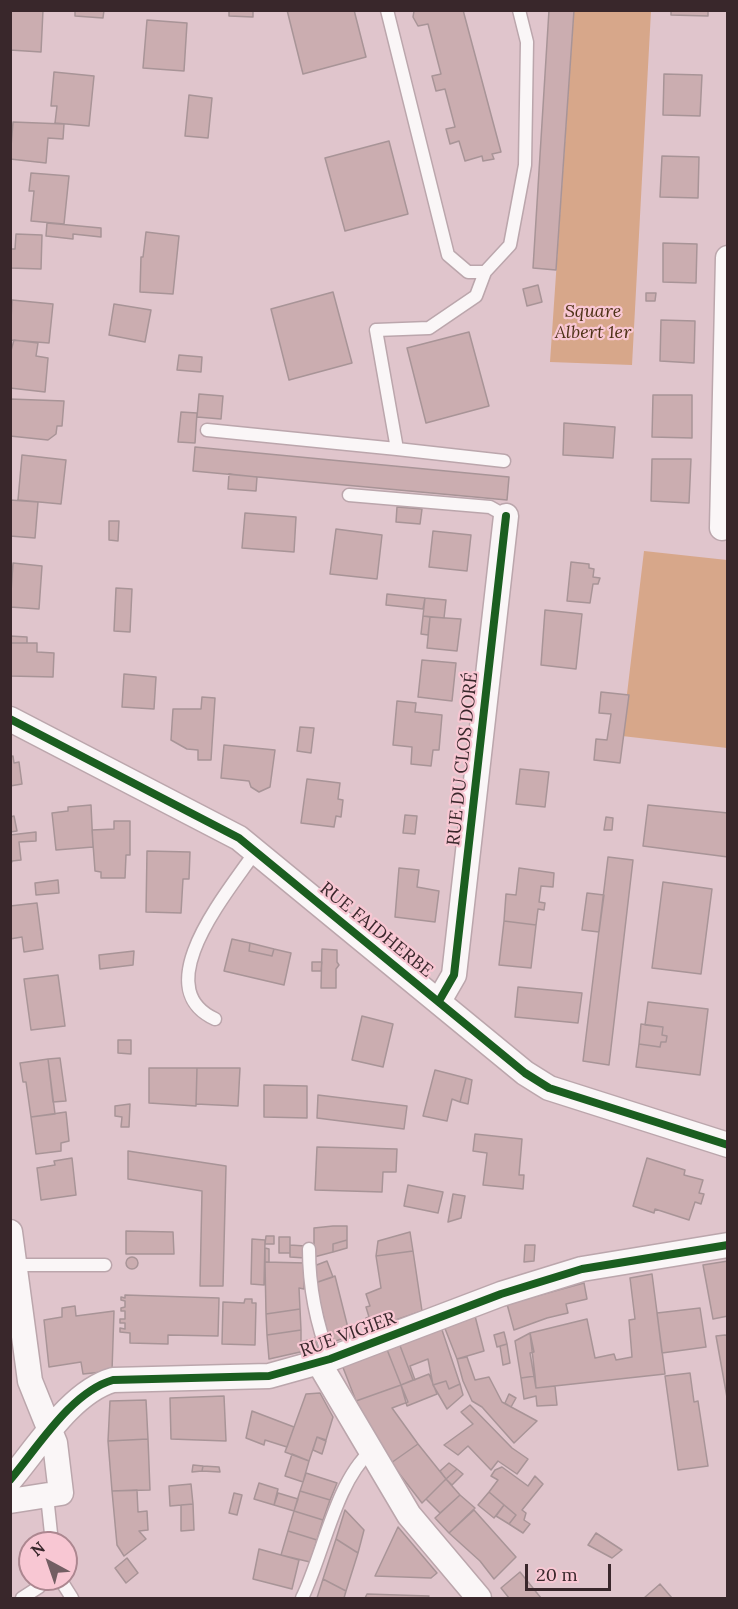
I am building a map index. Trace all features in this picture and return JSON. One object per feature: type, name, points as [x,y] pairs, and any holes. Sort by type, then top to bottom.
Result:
[{"type":"street","points":[[722,528],[728,258]]},
{"type":"street","name":"RUE DU CLOS DORÉ","points":[[439,1002],[454,975],[506,516]]},
{"type":"street","name":"RUE FAIDHERBE","points":[[10,719],[222,828],[255,852],[525,1073],[549,1088],[728,1145]]},
{"type":"street","points":[[10,1232],[30,1382],[56,1443],[61,1493],[10,1502]]},
{"type":"street","name":"RUE VIGIER","points":[[10,1480],[75,1402],[91,1389],[113,1380],[253,1377],[324,1361],[501,1294],[573,1272],[728,1245]]},
{"type":"street","points":[[324,1361],[370,1452],[409,1515],[479,1599]]},
{"type":"lane","points":[[387,10],[448,255],[468,272],[485,272]]},
{"type":"lane","points":[[397,449],[376,330],[429,328],[476,296],[485,272],[510,245],[525,165],[527,42],[519,10]]},
{"type":"lane","points":[[207,430],[504,461]]},
{"type":"lane","points":[[349,495],[490,507],[506,516]]},
{"type":"lane","points":[[215,1020],[202,1013],[190,999],[188,977],[193,952],[213,915],[255,852]]},
{"type":"lane","points":[[309,1249],[309,1279],[324,1361]]},
{"type":"lane","points":[[15,1265],[105,1265]]},
{"type":"lane","points":[[302,1599],[316,1570],[346,1482],[359,1462],[370,1452]]},
{"type":"lane","points":[[47,1496],[51,1531]]},
{"type":"green space","name":"Square Albert 1er","points":[[574,11],[651,11],[632,365],[550,362]]},
{"type":"green space","points":[[644,551],[727,560],[727,748],[622,736]]},
{"type":"building","points":[[11,10],[43,10],[41,52],[10,50]]},
{"type":"building","points":[[75,10],[104,10],[103,18],[75,16]]},
{"type":"building","points":[[229,10],[253,10],[253,17],[229,16]]},
{"type":"building","points":[[287,10],[354,10],[366,57],[303,74]]},
{"type":"building","points":[[419,10],[463,10],[501,152],[492,154],[494,159],[483,161],[482,156],[465,161],[459,141],[450,144],[446,129],[455,127],[445,89],[436,91],[432,76],[441,74],[428,24],[418,26],[413,17],[414,11]]},
{"type":"building","points":[[549,10],[574,10],[556,270],[533,268]]},
{"type":"building","points":[[671,10],[708,10],[708,16],[671,15]]},
{"type":"building","points":[[147,20],[187,23],[184,71],[143,68]]},
{"type":"building","points":[[54,72],[94,76],[89,126],[55,123],[57,106],[51,106]]},
{"type":"building","points":[[664,74],[702,75],[700,116],[663,115]]},
{"type":"building","points":[[189,95],[212,98],[208,138],[185,136]]},
{"type":"building","points":[[13,122],[64,124],[63,139],[48,138],[46,163],[10,159]]},
{"type":"building","points":[[389,141],[408,214],[345,231],[325,158]]},
{"type":"building","points":[[662,156],[699,157],[698,198],[660,197]]},
{"type":"building","points":[[31,173],[69,176],[64,224],[31,221],[34,191],[29,191]]},
{"type":"building","points":[[47,223],[101,228],[101,237],[73,234],[73,239],[46,236]]},
{"type":"building","points":[[146,232],[179,236],[173,294],[140,292],[141,257],[143,257]]},
{"type":"building","points":[[16,234],[42,235],[41,269],[10,268],[10,249],[15,249]]},
{"type":"building","points":[[663,243],[697,244],[696,283],[663,282]]},
{"type":"building","points":[[538,285],[542,302],[527,306],[523,289]]},
{"type":"building","points":[[333,292],[352,363],[289,380],[271,309]]},
{"type":"building","points":[[646,293],[656,293],[655,301],[646,301]]},
{"type":"building","points":[[12,300],[53,304],[49,343],[10,340]]},
{"type":"building","points":[[114,304],[151,310],[145,342],[109,335]]},
{"type":"building","points":[[661,320],[695,321],[694,363],[660,361]]},
{"type":"building","points":[[469,332],[489,406],[426,423],[407,348]]},
{"type":"building","points":[[14,340],[38,343],[36,356],[48,358],[45,392],[10,388],[10,354]]},
{"type":"building","points":[[179,355],[202,357],[201,372],[177,370]]},
{"type":"building","points":[[199,394],[223,396],[221,419],[197,417]]},
{"type":"building","points":[[653,395],[692,395],[692,438],[652,437]]},
{"type":"building","points":[[10,399],[64,401],[62,426],[57,426],[56,434],[48,440],[10,436]]},
{"type":"building","points":[[181,412],[197,413],[195,443],[178,442]]},
{"type":"building","points":[[564,423],[615,427],[613,458],[563,455]]},
{"type":"building","points":[[195,447],[509,477],[507,500],[193,471]]},
{"type":"building","points":[[22,455],[66,460],[61,504],[18,500]]},
{"type":"building","points":[[652,459],[691,459],[689,503],[651,501]]},
{"type":"building","points":[[229,474],[257,477],[256,491],[228,489]]},
{"type":"building","points":[[10,500],[38,502],[35,538],[10,536]]},
{"type":"building","points":[[397,507],[422,509],[420,524],[396,522]]},
{"type":"building","points":[[245,513],[296,517],[294,552],[242,548]]},
{"type":"building","points":[[109,521],[119,521],[118,541],[109,540]]},
{"type":"building","points":[[336,529],[382,535],[377,579],[330,574]]},
{"type":"building","points":[[433,531],[471,535],[467,571],[429,567]]},
{"type":"building","points":[[571,562],[589,564],[589,568],[594,569],[593,577],[600,578],[598,584],[593,584],[590,603],[567,601]]},
{"type":"building","points":[[13,563],[42,566],[39,609],[10,607]]},
{"type":"building","points":[[116,588],[132,589],[130,632],[114,631]]},
{"type":"building","points":[[387,594],[425,598],[423,609],[386,605]]},
{"type":"building","points":[[425,598],[446,600],[444,618],[423,616]]},
{"type":"building","points":[[545,610],[582,614],[576,669],[541,665]]},
{"type":"building","points":[[423,616],[430,617],[428,635],[421,634]]},
{"type":"building","points":[[430,617],[461,619],[457,651],[427,648]]},
{"type":"building","points":[[10,636],[27,637],[27,643],[10,643]]},
{"type":"building","points":[[10,643],[37,643],[37,652],[54,653],[53,677],[10,676]]},
{"type":"building","points":[[422,660],[456,663],[452,701],[418,697]]},
{"type":"building","points":[[124,674],[156,677],[154,709],[122,707]]},
{"type":"building","points":[[601,692],[629,695],[620,763],[594,760],[596,739],[607,740],[611,714],[599,713]]},
{"type":"building","points":[[202,697],[215,698],[211,760],[198,760],[198,750],[187,749],[171,740],[173,709],[201,709]]},
{"type":"building","points":[[397,701],[416,703],[415,712],[442,715],[439,750],[433,750],[431,766],[411,764],[412,747],[393,745]]},
{"type":"building","points":[[300,727],[314,728],[311,753],[297,751]]},
{"type":"building","points":[[224,745],[275,750],[270,787],[259,792],[251,787],[249,781],[221,778]]},
{"type":"building","points":[[13,756],[14,763],[19,762],[22,784],[10,786],[10,757]]},
{"type":"building","points":[[520,769],[549,772],[545,807],[516,804]]},
{"type":"building","points":[[307,779],[340,783],[338,799],[343,800],[341,817],[336,816],[334,827],[301,823]]},
{"type":"building","points":[[91,805],[93,847],[56,850],[52,813],[68,811],[68,807]]},
{"type":"building","points":[[648,805],[728,813],[728,857],[643,846]]},
{"type":"building","points":[[405,815],[417,816],[415,834],[403,833]]},
{"type":"building","points":[[14,816],[17,831],[10,832],[10,817]]},
{"type":"building","points":[[606,817],[613,818],[612,830],[604,830]]},
{"type":"building","points":[[114,821],[130,821],[130,855],[126,855],[125,878],[101,878],[101,872],[95,871],[92,830],[114,829]]},
{"type":"building","points":[[36,832],[36,841],[19,842],[21,860],[12,861],[10,867],[10,835]]},
{"type":"building","points":[[147,851],[190,852],[189,879],[183,879],[181,913],[146,912]]},
{"type":"building","points":[[608,857],[633,860],[609,1065],[583,1061]]},
{"type":"building","points":[[399,868],[419,870],[417,887],[439,891],[435,922],[395,917]]},
{"type":"building","points":[[519,868],[554,873],[553,887],[541,886],[539,902],[545,903],[544,910],[538,909],[536,925],[504,921],[506,894],[516,895]]},
{"type":"building","points":[[58,880],[59,893],[36,895],[35,883]]},
{"type":"building","points":[[663,882],[712,889],[701,974],[652,968]]},
{"type":"building","points":[[587,893],[604,895],[599,932],[582,930]]},
{"type":"building","points":[[37,903],[43,949],[24,952],[22,937],[10,939],[10,906]]},
{"type":"building","points":[[504,921],[536,925],[531,968],[499,965]]},
{"type":"building","points":[[232,939],[250,943],[249,951],[272,956],[274,949],[291,953],[284,985],[224,971]]},
{"type":"building","points":[[250,943],[274,949],[272,956],[249,951]]},
{"type":"building","points":[[322,949],[337,950],[339,965],[336,969],[336,988],[321,988]]},
{"type":"building","points":[[134,951],[133,965],[100,969],[99,955]]},
{"type":"building","points":[[312,962],[322,962],[321,971],[312,971]]},
{"type":"building","points":[[58,975],[65,1026],[31,1030],[24,979]]},
{"type":"building","points":[[518,987],[582,993],[578,1023],[515,1017]]},
{"type":"building","points":[[648,1002],[708,1009],[700,1075],[636,1067],[639,1044],[660,1047],[661,1042],[666,1042],[667,1036],[662,1035],[663,1027],[645,1025]]},
{"type":"building","points":[[362,1016],[393,1024],[383,1067],[352,1060]]},
{"type":"building","points":[[641,1024],[663,1027],[662,1035],[667,1036],[666,1042],[661,1042],[660,1047],[639,1044]]},
{"type":"building","points":[[118,1040],[131,1040],[131,1054],[118,1053]]},
{"type":"building","points":[[60,1058],[66,1101],[53,1102],[48,1059]]},
{"type":"building","points":[[48,1059],[55,1114],[31,1117],[26,1082],[23,1082],[20,1063]]},
{"type":"building","points":[[149,1068],[197,1068],[196,1106],[149,1103]]},
{"type":"building","points":[[197,1068],[240,1068],[238,1106],[196,1104]]},
{"type":"building","points":[[435,1070],[466,1078],[460,1102],[452,1099],[447,1121],[423,1116]]},
{"type":"building","points":[[466,1078],[472,1080],[468,1104],[460,1102]]},
{"type":"building","points":[[264,1085],[307,1086],[307,1118],[264,1117]]},
{"type":"building","points":[[318,1095],[407,1106],[404,1129],[317,1118]]},
{"type":"building","points":[[130,1104],[129,1127],[121,1127],[122,1117],[115,1116],[115,1106]]},
{"type":"building","points":[[66,1112],[69,1141],[61,1143],[61,1151],[36,1154],[31,1117]]},
{"type":"building","points":[[475,1134],[522,1139],[519,1175],[524,1175],[523,1189],[483,1185],[487,1153],[473,1151]]},
{"type":"building","points":[[317,1147],[397,1149],[396,1172],[383,1172],[382,1192],[315,1190]]},
{"type":"building","points":[[128,1151],[226,1166],[223,1286],[200,1286],[202,1191],[128,1179]]},
{"type":"building","points":[[72,1158],[76,1195],[41,1200],[37,1168],[55,1165],[54,1161]]},
{"type":"building","points":[[647,1158],[685,1170],[684,1175],[703,1180],[699,1193],[704,1194],[701,1204],[695,1202],[689,1220],[655,1209],[654,1213],[633,1206]]},
{"type":"building","points":[[408,1185],[443,1192],[438,1213],[404,1206]]},
{"type":"building","points":[[453,1194],[465,1196],[461,1218],[448,1222]]},
{"type":"building","points":[[347,1226],[347,1240],[333,1244],[333,1252],[314,1257],[314,1228]]},
{"type":"building","points":[[126,1231],[173,1232],[174,1254],[126,1254]]},
{"type":"building","points":[[410,1232],[413,1251],[376,1256],[378,1241]]},
{"type":"building","points":[[266,1236],[274,1236],[274,1244],[265,1244]]},
{"type":"building","points":[[279,1237],[290,1237],[290,1253],[279,1253]]},
{"type":"building","points":[[252,1239],[265,1240],[264,1285],[251,1284]]},
{"type":"building","points":[[347,1240],[347,1248],[333,1252],[333,1244]]},
{"type":"building","points":[[290,1245],[305,1246],[305,1258],[290,1257]]},
{"type":"building","points":[[525,1245],[535,1245],[534,1261],[524,1262]]},
{"type":"building","points":[[265,1248],[269,1249],[269,1262],[265,1262]]},
{"type":"building","points":[[413,1251],[422,1311],[372,1328],[366,1318],[369,1317],[366,1307],[370,1306],[366,1294],[381,1288],[376,1256]]},
{"type":"building","points":[[134,1257],[138,1263],[134,1269],[130,1269],[126,1261]]},
{"type":"building","points":[[327,1261],[333,1277],[315,1283],[314,1266]]},
{"type":"building","points":[[728,1261],[728,1316],[713,1319],[703,1265]]},
{"type":"building","points":[[265,1262],[305,1263],[304,1289],[299,1288],[300,1309],[266,1314]]},
{"type":"building","points":[[652,1274],[665,1374],[536,1388],[530,1353],[534,1352],[530,1333],[587,1319],[595,1358],[614,1354],[616,1360],[632,1357],[629,1320],[635,1319],[630,1278]]},
{"type":"building","points":[[335,1276],[350,1336],[330,1343],[315,1283]]},
{"type":"building","points":[[584,1283],[587,1299],[566,1304],[568,1313],[514,1330],[507,1304]]},
{"type":"building","points":[[125,1295],[219,1298],[218,1336],[168,1335],[168,1344],[130,1343],[130,1333],[120,1332],[120,1328],[125,1329],[125,1323],[120,1323],[120,1319],[125,1319],[125,1311],[121,1311],[121,1308],[125,1307],[125,1301],[121,1300],[121,1297],[125,1298]]},
{"type":"building","points":[[245,1299],[252,1299],[252,1303],[256,1303],[255,1345],[222,1344],[223,1302],[244,1303]]},
{"type":"building","points":[[75,1306],[76,1316],[114,1311],[112,1371],[83,1374],[81,1362],[49,1367],[44,1320],[62,1317],[62,1308]]},
{"type":"building","points":[[700,1308],[706,1347],[662,1353],[657,1313]]},
{"type":"building","points":[[300,1309],[301,1330],[267,1335],[266,1314]]},
{"type":"building","points":[[475,1316],[484,1351],[457,1359],[444,1326]]},
{"type":"building","points":[[441,1327],[460,1384],[449,1389],[446,1381],[433,1385],[428,1359],[410,1366],[415,1380],[413,1380],[399,1343]]},
{"type":"building","points":[[301,1330],[301,1342],[315,1338],[318,1348],[269,1359],[267,1335]]},
{"type":"building","points":[[504,1332],[507,1344],[497,1347],[494,1335]]},
{"type":"building","points":[[530,1333],[535,1376],[521,1378],[515,1341]]},
{"type":"building","points":[[716,1336],[728,1336],[728,1403]]},
{"type":"building","points":[[399,1343],[413,1380],[401,1385],[386,1347]]},
{"type":"building","points":[[507,1344],[510,1363],[503,1365],[500,1346]]},
{"type":"building","points":[[386,1347],[401,1385],[356,1401],[342,1365]]},
{"type":"building","points":[[467,1357],[475,1380],[489,1377],[502,1402],[537,1421],[514,1443],[482,1407],[472,1401],[457,1359]]},
{"type":"building","points":[[690,1373],[694,1402],[698,1401],[708,1466],[678,1470],[665,1376]]},
{"type":"building","points":[[429,1374],[437,1394],[407,1406],[401,1385]]},
{"type":"building","points":[[535,1376],[536,1388],[555,1386],[557,1405],[537,1406],[536,1396],[524,1399],[521,1378]]},
{"type":"building","points":[[446,1381],[449,1389],[460,1384],[463,1395],[447,1409],[433,1385]]},
{"type":"building","points":[[401,1385],[408,1402],[392,1408],[418,1444],[391,1463],[356,1401]]},
{"type":"building","points":[[320,1393],[333,1417],[326,1440],[317,1437],[309,1461],[285,1452],[306,1394]]},
{"type":"building","points":[[509,1394],[516,1398],[511,1407],[505,1403]]},
{"type":"building","points":[[224,1396],[226,1441],[171,1439],[170,1398]]},
{"type":"building","points":[[146,1400],[148,1439],[108,1441],[110,1401]]},
{"type":"building","points":[[470,1405],[512,1448],[528,1459],[517,1474],[498,1461],[491,1470],[468,1446],[458,1455],[444,1445],[473,1424],[461,1412]]},
{"type":"building","points":[[252,1411],[294,1427],[287,1447],[265,1440],[264,1445],[246,1438]]},
{"type":"building","points":[[317,1437],[326,1441],[322,1454],[313,1450]]},
{"type":"building","points":[[148,1439],[150,1490],[112,1491],[108,1441]]},
{"type":"building","points":[[418,1444],[446,1479],[422,1503],[391,1463]]},
{"type":"building","points":[[292,1454],[309,1461],[303,1482],[285,1476]]},
{"type":"building","points":[[449,1463],[457,1469],[446,1479],[440,1471]]},
{"type":"building","points":[[193,1465],[203,1466],[202,1471],[192,1472]]},
{"type":"building","points":[[203,1466],[219,1467],[220,1472],[202,1471]]},
{"type":"building","points":[[502,1467],[528,1486],[535,1476],[543,1484],[522,1510],[526,1513],[524,1520],[530,1524],[523,1533],[509,1524],[516,1515],[489,1492],[498,1480],[491,1476],[495,1470]]},
{"type":"building","points":[[457,1469],[463,1474],[452,1485],[446,1479]]},
{"type":"building","points":[[306,1473],[337,1483],[330,1500],[300,1491]]},
{"type":"building","points":[[446,1479],[460,1495],[440,1513],[426,1499]]},
{"type":"building","points":[[259,1483],[278,1489],[274,1505],[254,1499]]},
{"type":"building","points":[[191,1484],[193,1504],[170,1506],[169,1486]]},
{"type":"building","points":[[137,1490],[138,1512],[147,1511],[148,1530],[139,1531],[146,1539],[124,1556],[117,1545],[112,1491]]},
{"type":"building","points":[[300,1491],[330,1500],[323,1520],[294,1511]]},
{"type":"building","points":[[489,1492],[504,1505],[494,1518],[478,1505]]},
{"type":"building","points":[[234,1493],[242,1495],[237,1515],[229,1513]]},
{"type":"building","points":[[278,1493],[298,1499],[294,1511],[274,1505]]},
{"type":"building","points":[[460,1495],[475,1508],[449,1533],[435,1518]]},
{"type":"building","points":[[193,1504],[194,1530],[181,1531],[181,1505]]},
{"type":"building","points":[[504,1505],[516,1515],[509,1524],[496,1516]]},
{"type":"building","points":[[345,1510],[364,1530],[358,1553],[336,1539]]},
{"type":"building","points":[[474,1510],[516,1557],[494,1579],[480,1561],[449,1533]]},
{"type":"building","points":[[294,1511],[323,1520],[317,1540],[288,1531]]},
{"type":"building","points":[[398,1527],[437,1573],[431,1578],[375,1576]]},
{"type":"building","points":[[288,1531],[317,1540],[310,1562],[281,1555]]},
{"type":"building","points":[[596,1533],[622,1550],[612,1558],[588,1545]]},
{"type":"building","points":[[336,1539],[358,1553],[346,1591],[323,1579]]},
{"type":"building","points":[[259,1549],[299,1560],[292,1589],[253,1579]]},
{"type":"building","points":[[127,1558],[138,1573],[126,1583],[115,1568]]},
{"type":"building","points":[[520,1572],[541,1598],[509,1598],[501,1588]]},
{"type":"building","points":[[323,1579],[346,1591],[344,1598],[317,1598]]},
{"type":"building","points":[[660,1584],[672,1598],[644,1598]]},
{"type":"building","points":[[367,1594],[429,1596],[428,1598],[365,1598]]},
{"type":"cycle path","points":[[439,1001],[454,975],[506,516]]},
{"type":"cycle path","points":[[10,719],[239,838],[525,1073],[549,1088],[728,1145]]},
{"type":"cycle path","points":[[10,1480],[69,1408],[98,1386],[113,1380],[269,1376],[330,1359],[501,1294],[582,1269],[728,1245]]}]
